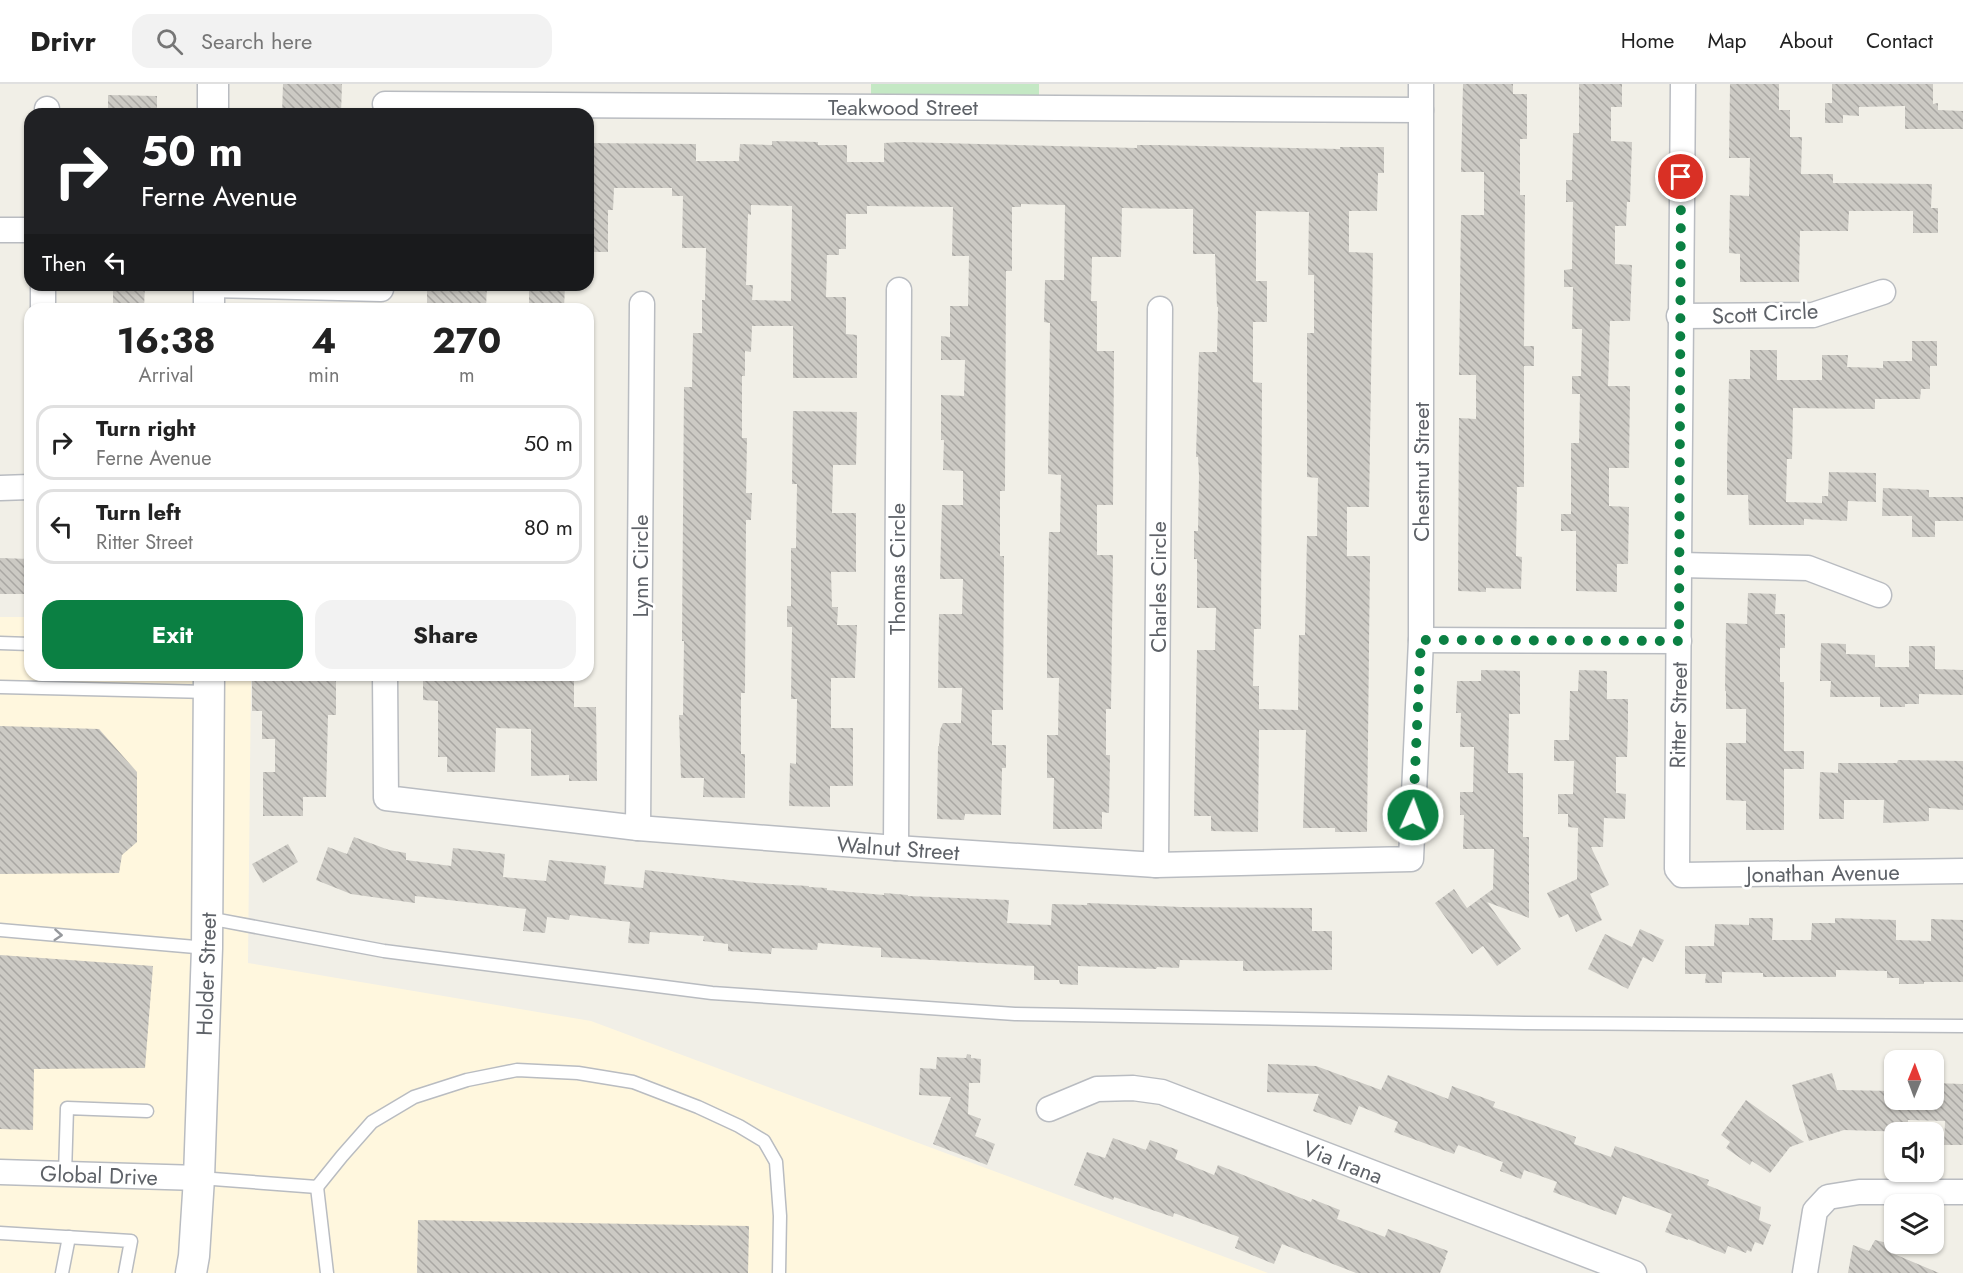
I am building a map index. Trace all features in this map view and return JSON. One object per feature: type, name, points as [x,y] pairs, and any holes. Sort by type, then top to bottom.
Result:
[{"type":"street","points":[[213,84],[213,108]]},
{"type":"street","name":"Chestnut Street","points":[[1411,859],[1421,640],[1421,84]]},
{"type":"street","name":"Ritter Street","points":[[1682,874],[1677,868],[1680,565],[1679,316],[1683,84]]},
{"type":"street","name":"Teakwood Street","points":[[385,101],[1421,110]]},
{"type":"street","points":[[0,230],[24,230]]},
{"type":"street","name":"Thomas Circle","points":[[896,848],[899,290]]},
{"type":"street","points":[[324,291],[381,294]]},
{"type":"street","name":"Scott Circle","points":[[1679,316],[1813,315],[1883,292]]},
{"type":"street","name":"Lynn Circle","points":[[638,828],[642,304]]},
{"type":"street","name":"Charles Circle","points":[[1156,865],[1160,309]]},
{"type":"street","points":[[0,488],[24,487]]},
{"type":"street","points":[[1680,565],[1808,568],[1879,595]]},
{"type":"street","points":[[1421,640],[1679,641]]},
{"type":"street","name":"Walnut Street","points":[[385,681],[386,798],[638,828],[1156,865],[1411,859]]},
{"type":"street","name":"Holder Street","points":[[191,1273],[199,1178],[208,918],[209,684]]},
{"type":"street","name":"Jonathan Avenue","points":[[1682,874],[1963,871]]},
{"type":"street","name":"Via Irana","points":[[1049,1109],[1097,1089],[1133,1088],[1162,1092],[1634,1273]]},
{"type":"street","name":"Global Drive","points":[[0,1172],[199,1178]]},
{"type":"street","points":[[1805,1273],[1815,1211],[1828,1197],[1859,1192],[1963,1192]]},
{"type":"lane","points":[[0,643],[24,644]]},
{"type":"lane","points":[[0,687],[209,684]]},
{"type":"lane","points":[[208,918],[384,951],[712,993],[1015,1014],[1525,1023],[1963,1026]]},
{"type":"lane","points":[[0,930],[207,948]]},
{"type":"lane","points":[[327,1273],[317,1187],[372,1122],[414,1097],[467,1080],[516,1070],[578,1073],[633,1082],[698,1107],[739,1126],[764,1141],[776,1162],[780,1216],[779,1273]]},
{"type":"lane","points":[[65,1174],[67,1108],[147,1111]]},
{"type":"lane","points":[[199,1178],[317,1187]]},
{"type":"lane","points":[[0,1233],[132,1241],[125,1273]]},
{"type":"lane","points":[[62,1273],[69,1237]]},
{"type":"shaded area","points":[[0,617],[24,617],[24,681],[251,681],[248,963],[591,1021],[1268,1273],[0,1273]]},
{"type":"green space","points":[[871,84],[1039,84],[1039,99],[871,99]]},
{"type":"building","points":[[283,84],[342,84],[341,108],[282,108]]},
{"type":"building","points":[[1463,84],[1513,84],[1513,94],[1527,94],[1527,139],[1520,139],[1520,195],[1525,195],[1524,346],[1534,346],[1534,366],[1524,366],[1524,487],[1517,487],[1516,556],[1522,557],[1521,589],[1486,588],[1486,592],[1458,591],[1459,418],[1476,419],[1476,375],[1459,375],[1461,215],[1484,215],[1484,172],[1461,172]]},
{"type":"building","points":[[1579,84],[1622,84],[1622,107],[1611,107],[1611,141],[1632,142],[1630,202],[1627,202],[1626,226],[1615,226],[1615,264],[1632,265],[1630,321],[1610,321],[1608,386],[1630,386],[1629,468],[1609,468],[1609,506],[1629,507],[1628,564],[1617,564],[1617,592],[1576,591],[1576,531],[1561,531],[1561,514],[1571,514],[1571,443],[1579,443],[1580,394],[1572,394],[1572,376],[1581,376],[1582,329],[1572,329],[1573,287],[1564,287],[1564,270],[1572,269],[1573,202],[1566,202],[1566,180],[1572,180],[1573,133],[1579,133]]},
{"type":"building","points":[[1730,84],[1779,84],[1779,110],[1790,110],[1790,137],[1802,137],[1801,174],[1833,174],[1833,183],[1932,184],[1931,208],[1938,208],[1938,233],[1913,233],[1913,211],[1849,211],[1848,231],[1800,231],[1799,282],[1740,282],[1740,254],[1729,253],[1730,195],[1749,196],[1750,158],[1729,158]]},
{"type":"building","points":[[1832,84],[1933,84],[1933,104],[1938,103],[1938,110],[1963,111],[1963,129],[1905,129],[1905,106],[1859,107],[1859,116],[1843,115],[1843,123],[1825,123],[1825,103],[1832,103]]},
{"type":"building","points":[[108,95],[157,96],[157,108],[108,108]]},
{"type":"building","points":[[772,141],[847,145],[847,162],[884,162],[884,143],[902,142],[1137,148],[1137,145],[1340,149],[1340,147],[1384,147],[1384,173],[1378,173],[1377,211],[1349,211],[1349,252],[1373,253],[1369,507],[1347,507],[1347,556],[1370,556],[1367,832],[1335,832],[1335,828],[1303,828],[1306,730],[1259,730],[1258,832],[1211,831],[1211,816],[1194,816],[1197,650],[1215,650],[1216,608],[1197,608],[1197,559],[1194,559],[1194,531],[1198,531],[1199,475],[1198,457],[1196,457],[1199,352],[1217,352],[1218,307],[1215,254],[1193,254],[1193,209],[1122,208],[1121,257],[1092,257],[1091,301],[1097,301],[1097,351],[1114,351],[1113,505],[1097,505],[1097,555],[1113,555],[1111,709],[1106,709],[1106,755],[1110,755],[1109,813],[1102,812],[1102,829],[1053,829],[1054,778],[1047,778],[1047,735],[1058,735],[1059,678],[1047,678],[1049,532],[1060,532],[1061,475],[1048,474],[1050,323],[1044,322],[1045,280],[1064,280],[1065,205],[1021,204],[1021,207],[1012,207],[1012,271],[1006,271],[1005,491],[1000,491],[1000,556],[1004,556],[1003,710],[992,710],[992,745],[1006,745],[1006,768],[1002,768],[1001,815],[965,814],[964,820],[937,819],[940,730],[943,723],[961,723],[962,688],[938,688],[939,614],[962,614],[963,579],[940,579],[942,505],[963,505],[963,471],[943,470],[944,440],[941,440],[941,395],[964,396],[965,360],[941,360],[941,336],[950,337],[950,306],[968,306],[969,256],[952,256],[953,207],[867,206],[867,214],[846,214],[846,249],[839,249],[839,255],[827,255],[826,297],[846,297],[846,334],[857,335],[857,378],[793,378],[793,326],[752,326],[751,352],[745,351],[745,376],[742,376],[742,438],[747,438],[746,493],[752,493],[751,520],[746,520],[745,693],[741,693],[741,754],[745,754],[745,798],[703,797],[704,778],[681,778],[679,715],[683,715],[684,387],[692,387],[693,333],[702,333],[706,248],[682,248],[683,196],[672,196],[672,188],[614,188],[613,210],[608,210],[608,252],[594,252],[594,143],[696,144],[696,161],[739,161],[740,144],[772,145]],"holes":[[[751,205],[792,206],[791,301],[752,300],[753,285],[746,285],[748,214],[751,215]],[[1256,211],[1309,212],[1308,275],[1314,275],[1314,333],[1307,333],[1307,477],[1318,478],[1317,536],[1307,536],[1305,635],[1299,635],[1298,710],[1259,709],[1259,686],[1253,686],[1254,629],[1261,629],[1262,383],[1253,382],[1253,322],[1267,322],[1267,281],[1256,281]]]},
{"type":"building","points":[[113,291],[145,291],[144,303],[113,303]]},
{"type":"building","points":[[427,291],[487,291],[486,303],[427,303]]},
{"type":"building","points":[[529,291],[565,291],[564,303],[529,303]]},
{"type":"building","points":[[1912,341],[1937,341],[1937,366],[1930,366],[1930,389],[1921,389],[1920,399],[1875,399],[1875,409],[1793,408],[1792,459],[1787,459],[1786,502],[1822,503],[1822,496],[1828,496],[1829,472],[1876,473],[1876,502],[1848,501],[1847,521],[1804,519],[1804,525],[1749,525],[1748,495],[1727,495],[1727,462],[1729,379],[1750,379],[1750,350],[1777,350],[1777,380],[1822,380],[1822,355],[1848,355],[1847,367],[1883,368],[1883,361],[1912,361]]},
{"type":"building","points":[[793,411],[857,412],[856,465],[833,465],[832,513],[856,513],[856,572],[831,572],[832,607],[838,607],[837,625],[857,625],[855,678],[831,678],[831,728],[853,728],[853,786],[830,786],[830,807],[789,806],[790,763],[796,764],[797,699],[791,699],[792,627],[787,627],[787,606],[791,606],[791,548],[796,548],[797,484],[792,484]]},
{"type":"building","points":[[1883,488],[1929,490],[1929,497],[1963,497],[1963,521],[1935,521],[1935,537],[1912,537],[1912,516],[1882,516]]},
{"type":"building","points":[[0,558],[24,559],[24,594],[0,594]]},
{"type":"building","points":[[1748,593],[1776,594],[1775,614],[1785,614],[1785,648],[1780,648],[1780,682],[1784,682],[1784,751],[1804,751],[1804,769],[1784,769],[1784,830],[1746,830],[1746,801],[1726,800],[1726,743],[1746,743],[1746,709],[1726,709],[1726,623],[1747,624]]},
{"type":"building","points":[[1821,643],[1846,644],[1846,654],[1875,655],[1875,667],[1909,667],[1909,646],[1935,646],[1935,669],[1963,670],[1963,695],[1919,694],[1919,704],[1905,704],[1905,707],[1880,707],[1880,697],[1830,697],[1831,681],[1820,681]]},
{"type":"building","points":[[1481,670],[1520,671],[1520,714],[1509,714],[1508,773],[1523,773],[1523,837],[1529,837],[1529,918],[1487,902],[1521,949],[1497,966],[1483,946],[1472,954],[1435,903],[1454,889],[1467,908],[1493,889],[1494,849],[1463,849],[1464,815],[1460,815],[1460,792],[1473,792],[1474,747],[1460,747],[1461,713],[1456,713],[1457,681],[1481,681]]},
{"type":"building","points":[[1579,670],[1607,671],[1607,699],[1628,699],[1628,726],[1627,757],[1616,757],[1616,793],[1626,794],[1625,819],[1604,818],[1603,847],[1591,847],[1609,885],[1590,894],[1602,920],[1576,932],[1568,914],[1559,918],[1547,893],[1577,879],[1578,828],[1568,827],[1568,814],[1558,814],[1558,794],[1573,794],[1574,761],[1554,761],[1554,740],[1569,740],[1570,691],[1578,691]]},
{"type":"building","points":[[252,681],[336,681],[336,715],[328,715],[326,797],[303,797],[303,816],[263,816],[263,772],[275,772],[275,739],[262,739],[262,711],[252,711]]},
{"type":"building","points":[[423,681],[574,681],[574,707],[596,707],[597,781],[569,781],[569,775],[531,776],[531,729],[496,728],[495,772],[447,772],[447,757],[438,757],[438,701],[423,700]]},
{"type":"building","points":[[0,726],[99,729],[137,772],[137,842],[122,855],[119,873],[0,874]]},
{"type":"building","points":[[1898,760],[1963,761],[1963,810],[1929,808],[1929,821],[1883,823],[1884,800],[1844,800],[1844,819],[1819,819],[1820,772],[1838,773],[1838,763],[1897,763]]},
{"type":"building","points":[[354,837],[389,850],[406,853],[406,860],[451,866],[453,848],[505,854],[503,877],[546,881],[549,860],[606,866],[604,884],[643,888],[645,870],[884,895],[884,893],[1009,900],[1007,923],[1051,925],[1052,904],[1312,908],[1312,931],[1332,931],[1332,970],[1243,971],[1243,961],[1180,960],[1179,968],[1078,966],[1078,985],[1060,984],[1059,980],[1034,980],[1034,966],[881,957],[881,948],[818,943],[817,950],[772,948],[771,954],[728,951],[728,944],[703,941],[704,936],[650,932],[649,944],[628,943],[630,922],[570,915],[569,920],[547,917],[545,933],[523,931],[526,909],[415,896],[415,903],[351,894],[316,880],[328,847],[347,854]]},
{"type":"building","points":[[288,844],[298,862],[263,883],[252,864]]},
{"type":"building","points":[[1749,918],[1773,918],[1772,940],[1811,940],[1812,923],[1835,923],[1835,918],[1896,920],[1896,940],[1931,941],[1931,919],[1963,920],[1963,982],[1899,984],[1899,978],[1887,978],[1887,971],[1836,970],[1836,977],[1763,977],[1763,973],[1722,972],[1722,983],[1705,983],[1706,974],[1685,974],[1685,946],[1714,946],[1715,924],[1749,925]]},
{"type":"building","points":[[1640,929],[1664,940],[1653,962],[1643,957],[1628,989],[1588,969],[1605,934],[1632,947]]},
{"type":"building","points":[[0,955],[153,966],[145,1068],[34,1069],[33,1130],[0,1129]]},
{"type":"building","points":[[967,1054],[971,1055],[971,1058],[981,1059],[980,1083],[969,1083],[968,1114],[981,1119],[975,1136],[995,1144],[987,1165],[933,1144],[951,1097],[919,1095],[920,1068],[936,1069],[937,1057],[966,1058]]},
{"type":"building","points":[[1268,1064],[1316,1066],[1381,1090],[1388,1075],[1448,1099],[1452,1086],[1495,1102],[1493,1107],[1576,1137],[1574,1144],[1611,1157],[1615,1146],[1709,1180],[1707,1185],[1761,1207],[1759,1220],[1771,1225],[1763,1245],[1755,1242],[1751,1252],[1747,1250],[1746,1253],[1728,1246],[1725,1254],[1665,1232],[1672,1214],[1623,1196],[1616,1215],[1553,1192],[1557,1182],[1524,1170],[1521,1179],[1500,1171],[1503,1162],[1458,1145],[1454,1154],[1394,1132],[1398,1122],[1359,1106],[1351,1125],[1313,1111],[1319,1094],[1267,1092]]},
{"type":"building","points":[[1832,1073],[1837,1090],[1884,1091],[1884,1110],[1944,1110],[1944,1083],[1963,1084],[1963,1145],[1944,1145],[1945,1121],[1908,1120],[1908,1122],[1884,1122],[1884,1131],[1844,1130],[1809,1141],[1792,1085]]},
{"type":"building","points":[[1746,1100],[1804,1142],[1790,1147],[1770,1173],[1752,1161],[1750,1165],[1726,1148],[1730,1142],[1721,1135]]},
{"type":"building","points":[[1113,1138],[1146,1150],[1150,1140],[1178,1150],[1175,1159],[1214,1175],[1218,1165],[1311,1202],[1312,1199],[1340,1210],[1337,1219],[1385,1237],[1388,1229],[1448,1251],[1446,1258],[1440,1273],[1356,1273],[1282,1244],[1274,1264],[1235,1248],[1239,1237],[1174,1213],[1173,1217],[1114,1197],[1113,1200],[1074,1185],[1087,1152],[1105,1158]]},
{"type":"building","points":[[418,1220],[749,1226],[748,1273],[417,1273]]},
{"type":"building","points":[[1875,1240],[1884,1242],[1884,1254],[1894,1254],[1939,1273],[1848,1273],[1853,1245],[1869,1251]]},
{"type":"route","points":[[1413,815],[1421,640],[1679,641],[1681,177]]}]
